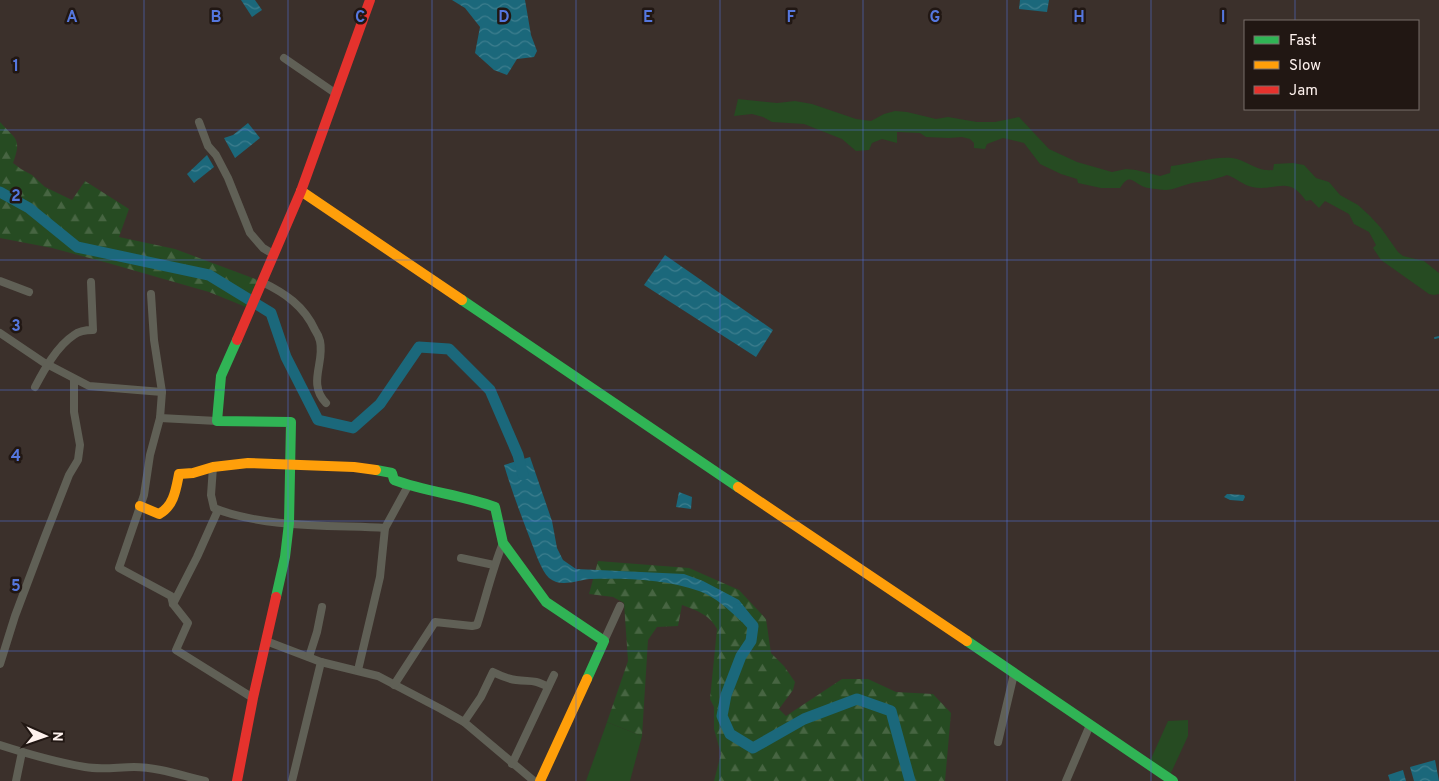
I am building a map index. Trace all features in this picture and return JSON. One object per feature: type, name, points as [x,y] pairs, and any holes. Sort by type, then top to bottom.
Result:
[{"type":"street","points":[[218,421],[221,376],[301,191],[370,0]]},
{"type":"street","points":[[284,58],[335,93]]},
{"type":"street","points":[[199,122],[208,146],[216,155],[228,178],[250,233],[263,248],[274,254]]},
{"type":"street","points":[[301,191],[1173,781]]},
{"type":"street","points":[[0,281],[29,292]]},
{"type":"street","points":[[35,387],[48,364],[75,334],[93,330],[91,282]]},
{"type":"street","points":[[260,286],[279,290],[292,299],[313,325],[320,341],[317,386],[320,397],[326,404]]},
{"type":"street","points":[[151,294],[154,340],[162,392],[160,418],[150,455],[144,495],[118,568],[171,596],[173,604],[188,623],[176,650],[253,698]]},
{"type":"street","points":[[0,333],[48,364],[89,386],[162,392]]},
{"type":"street","points":[[0,664],[44,539],[69,475],[78,460],[80,445],[74,412],[74,379]]},
{"type":"street","points":[[160,418],[291,422],[289,523],[284,557],[237,781]]},
{"type":"street","points":[[140,506],[162,514],[171,504],[179,474],[193,474],[213,468],[248,462],[354,467],[392,473],[394,480],[408,486],[479,501],[495,507],[503,543],[546,602],[604,641]]},
{"type":"street","points":[[213,468],[211,495],[214,508],[218,510],[251,518],[289,523],[385,528]]},
{"type":"street","points":[[358,670],[380,577],[385,528],[408,486]]},
{"type":"street","points":[[173,604],[218,510]]},
{"type":"street","points":[[394,685],[435,622],[477,625],[494,565],[503,543]]},
{"type":"street","points":[[461,558],[494,565]]},
{"type":"street","points":[[540,781],[620,606]]},
{"type":"street","points":[[310,657],[322,608]]},
{"type":"street","points":[[266,641],[322,662],[378,676],[464,722],[534,781]]},
{"type":"street","points":[[292,781],[322,662]]},
{"type":"street","points":[[464,722],[481,697],[493,672],[506,678],[535,680],[548,687]]},
{"type":"street","points":[[998,742],[1014,674]]},
{"type":"street","points":[[512,764],[554,675]]},
{"type":"street","points":[[1066,781],[1090,725]]},
{"type":"street","points":[[0,744],[22,752],[86,768],[136,767],[206,781]]},
{"type":"street","points":[[16,781],[22,752]]},
{"type":"green space","points":[[738,99],[777,103],[795,101],[812,104],[856,119],[871,121],[895,111],[936,119],[948,117],[977,122],[995,122],[1019,117],[1049,149],[1077,162],[1112,172],[1126,169],[1160,176],[1170,173],[1171,166],[1225,158],[1238,159],[1256,168],[1267,170],[1273,170],[1274,164],[1293,163],[1304,165],[1316,178],[1329,182],[1340,195],[1358,205],[1370,216],[1403,256],[1424,261],[1439,273],[1439,294],[1429,294],[1381,260],[1373,248],[1376,245],[1369,232],[1354,224],[1349,214],[1325,201],[1319,208],[1311,200],[1306,201],[1300,193],[1288,186],[1252,187],[1227,175],[1168,190],[1147,188],[1133,180],[1126,181],[1120,188],[1101,188],[1078,183],[1077,179],[1040,164],[1024,143],[1003,138],[987,144],[985,149],[974,148],[974,143],[970,139],[962,137],[926,137],[920,133],[897,132],[897,143],[882,139],[872,143],[869,150],[856,151],[842,139],[804,124],[772,122],[752,114],[734,116]]},
{"type":"green space","points":[[0,122],[16,140],[17,149],[13,163],[32,175],[45,187],[72,200],[85,181],[129,209],[119,237],[175,249],[258,280],[246,307],[209,292],[108,263],[52,248],[0,238]]},
{"type":"green space","points":[[598,561],[689,568],[739,590],[766,619],[771,653],[784,666],[795,682],[793,690],[779,709],[786,716],[842,679],[868,679],[896,692],[933,694],[951,713],[945,781],[714,781],[721,754],[714,729],[714,707],[710,699],[717,629],[707,617],[682,605],[678,626],[657,627],[648,640],[642,736],[607,722],[628,661],[624,603],[613,597],[589,594]]},
{"type":"green space","points":[[1188,720],[1188,736],[1170,775],[1150,761],[1168,721]]},
{"type":"green space","points":[[607,722],[642,736],[630,781],[586,781]]},
{"type":"water","points":[[241,0],[255,0],[262,10],[252,17]]},
{"type":"water","points":[[452,0],[525,0],[531,35],[537,51],[534,57],[517,59],[507,75],[494,70],[475,53],[480,27],[465,8]]},
{"type":"water","points":[[1020,0],[1049,0],[1047,12],[1019,9]]},
{"type":"water","points":[[248,123],[260,138],[235,158],[224,138],[233,135]]},
{"type":"water","points":[[207,155],[214,167],[194,183],[187,174]]},
{"type":"water","points":[[665,255],[773,330],[756,357],[644,285]]},
{"type":"water","points":[[530,457],[552,521],[557,548],[563,560],[576,569],[684,574],[703,581],[739,600],[753,618],[742,622],[711,597],[699,591],[673,584],[617,579],[590,579],[559,583],[549,578],[537,557],[504,465]]},
{"type":"water","points":[[679,492],[692,497],[691,509],[676,507]]},
{"type":"water","points":[[1227,494],[1244,495],[1245,497],[1243,501],[1230,500],[1224,497]]},
{"type":"water","points":[[1435,760],[1439,781],[1414,781],[1410,767]]},
{"type":"water","points":[[1403,770],[1406,781],[1390,781],[1388,775]]},
{"type":"waterway","points":[[0,192],[29,208],[77,247],[209,275],[271,313],[286,357],[318,420],[353,428],[380,404],[419,347],[449,349],[490,390],[518,455],[523,475]]},
{"type":"waterway","points":[[1435,338],[1439,337]]},
{"type":"waterway","points":[[738,609],[753,626],[751,641],[741,656],[726,695],[722,716],[730,734],[753,748],[804,719],[857,699],[891,711],[910,781]]},
{"type":"traffic: fast","points":[[462,300],[738,487]]},
{"type":"traffic: fast","points":[[237,340],[221,376],[217,421],[291,422],[289,523],[285,557],[276,597]]},
{"type":"traffic: fast","points":[[376,470],[392,473],[394,480],[406,484],[495,507],[503,543],[546,602],[604,641],[587,679]]},
{"type":"traffic: fast","points":[[967,641],[1173,781]]},
{"type":"traffic: slow","points":[[301,191],[462,300]]},
{"type":"traffic: slow","points":[[140,506],[159,514],[171,502],[179,474],[193,473],[213,467],[248,463],[354,467],[376,470]]},
{"type":"traffic: slow","points":[[738,487],[967,641]]},
{"type":"traffic: slow","points":[[540,781],[587,679]]},
{"type":"traffic: jam","points":[[237,340],[301,191],[370,0]]},
{"type":"traffic: jam","points":[[237,781],[253,698],[276,597]]}]
